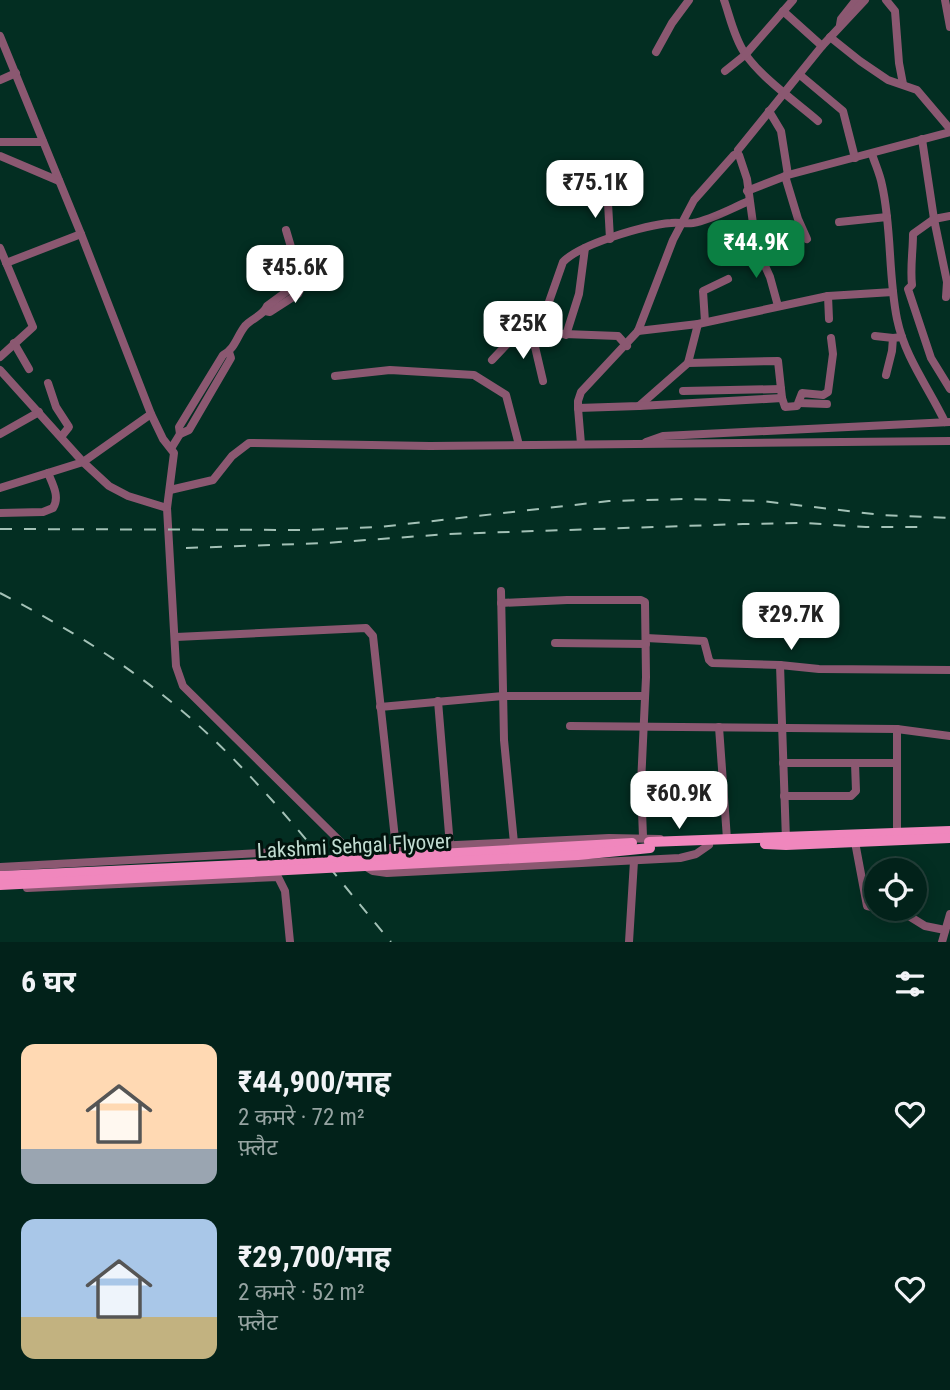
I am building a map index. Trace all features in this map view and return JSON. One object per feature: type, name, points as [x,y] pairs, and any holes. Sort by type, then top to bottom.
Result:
[{"type":"main road","points":[[786,841],[950,831]]},
{"type":"main road","points":[[786,841],[855,842],[950,838]]},
{"type":"main road","name":"Lakshmi Sehgal Flyover","points":[[0,876],[669,841],[786,841]]},
{"type":"main road","name":"Lakshmi Sehgal Flyover","points":[[0,887],[579,855],[647,842],[709,845],[786,841]]},
{"type":"street","points":[[656,52],[689,0]]},
{"type":"street","points":[[724,0],[745,55],[818,121]]},
{"type":"street","points":[[725,71],[745,55],[793,0]]},
{"type":"street","points":[[582,444],[578,408],[581,391],[627,346],[638,331],[673,240],[694,200],[737,153],[822,46],[840,25],[846,22],[856,0]]},
{"type":"street","points":[[851,11],[865,0]]},
{"type":"street","points":[[886,0],[895,10],[902,84]]},
{"type":"street","points":[[945,0],[950,27]]},
{"type":"street","points":[[783,11],[822,46]]},
{"type":"street","points":[[0,36],[151,414],[163,439],[172,447],[175,463],[167,508],[176,666],[183,686],[348,850],[373,871],[387,873],[680,858],[696,854],[709,845]]},
{"type":"street","points":[[747,191],[787,176],[950,131],[919,92],[888,80],[830,37]]},
{"type":"street","points":[[0,80],[16,73]]},
{"type":"street","points":[[800,75],[843,111],[855,158]]},
{"type":"street","points":[[769,111],[781,131],[794,207],[807,239]]},
{"type":"street","points":[[922,139],[947,282],[946,297]]},
{"type":"street","points":[[0,142],[43,142]]},
{"type":"street","points":[[737,153],[744,169],[756,246],[778,306]]},
{"type":"street","points":[[643,444],[663,436],[948,422],[897,337],[887,217],[882,183],[872,154]]},
{"type":"street","points":[[0,156],[59,181]]},
{"type":"street","points":[[587,195],[602,198],[608,203],[610,239]]},
{"type":"street","points":[[543,381],[535,333],[563,262],[585,248],[610,239],[649,227],[695,223],[749,201]]},
{"type":"street","points":[[950,216],[934,219],[913,234],[913,254],[909,264],[912,285],[908,289],[931,358],[950,389]]},
{"type":"street","points":[[839,222],[887,217]]},
{"type":"street","points":[[172,447],[180,434],[179,427],[223,355],[229,352],[246,324],[301,281],[286,230]]},
{"type":"street","points":[[6,263],[81,234]]},
{"type":"street","points":[[0,248],[33,327],[0,356]]},
{"type":"street","points":[[566,335],[579,294],[585,248]]},
{"type":"street","points":[[639,406],[688,363],[702,323],[703,291],[728,279]]},
{"type":"street","points":[[638,331],[702,323],[828,296],[893,292]]},
{"type":"street","points":[[828,296],[829,319]]},
{"type":"street","points":[[492,360],[510,341],[535,333],[618,337],[627,346]]},
{"type":"street","points":[[875,336],[897,337]]},
{"type":"street","points":[[886,375],[897,337]]},
{"type":"street","points":[[688,363],[775,360],[779,363],[785,407],[797,406],[802,393],[823,395],[828,392],[833,354],[831,338]]},
{"type":"street","points":[[14,343],[29,369]]},
{"type":"street","points":[[0,369],[83,463],[109,486],[128,496],[167,508]]},
{"type":"street","points":[[335,376],[390,370],[477,376],[506,395],[519,445]]},
{"type":"street","points":[[48,383],[56,407],[69,427],[61,438]]},
{"type":"street","points":[[683,391],[782,393]]},
{"type":"street","points":[[578,408],[639,406],[782,393]]},
{"type":"street","points":[[799,403],[827,404]]},
{"type":"street","points":[[0,435],[39,412]]},
{"type":"street","points":[[0,488],[83,463],[151,414]]},
{"type":"street","points":[[170,490],[213,480],[232,456],[249,443],[519,445],[950,441]]},
{"type":"street","points":[[0,513],[43,512],[53,509],[57,501],[48,473]]},
{"type":"street","points":[[501,591],[504,740],[514,843]]},
{"type":"street","points":[[348,850],[514,843],[647,842],[641,784],[646,604],[641,600],[501,603]]},
{"type":"street","points":[[176,637],[366,628],[373,636],[396,848]]},
{"type":"street","points":[[555,643],[704,641],[712,663],[819,669],[950,670]]},
{"type":"street","points":[[780,665],[786,841]]},
{"type":"street","points":[[380,707],[503,696],[645,696]]},
{"type":"street","points":[[438,701],[450,846]]},
{"type":"street","points":[[570,726],[897,729],[950,736]]},
{"type":"street","points":[[719,727],[727,839]]},
{"type":"street","points":[[897,729],[897,833]]},
{"type":"street","points":[[783,763],[897,763]]},
{"type":"street","points":[[785,796],[851,796],[856,791],[855,763]]},
{"type":"street","points":[[855,842],[864,890]]},
{"type":"street","points":[[0,867],[296,851]]},
{"type":"street","points":[[629,942],[634,861]]},
{"type":"street","points":[[0,887],[275,876],[280,878],[284,888],[290,942]]},
{"type":"street","points":[[942,942],[950,914]]},
{"type":"street","points":[[917,921],[925,926],[945,930]]},
{"type":"railway","points":[[0,529],[309,530],[380,527],[609,501],[687,499],[762,501],[882,515],[950,518]]},
{"type":"railway","points":[[186,548],[326,543],[448,534],[743,524],[929,527]]},
{"type":"railway","points":[[0,593],[112,658],[155,689],[205,731],[288,819],[391,942]]}]
